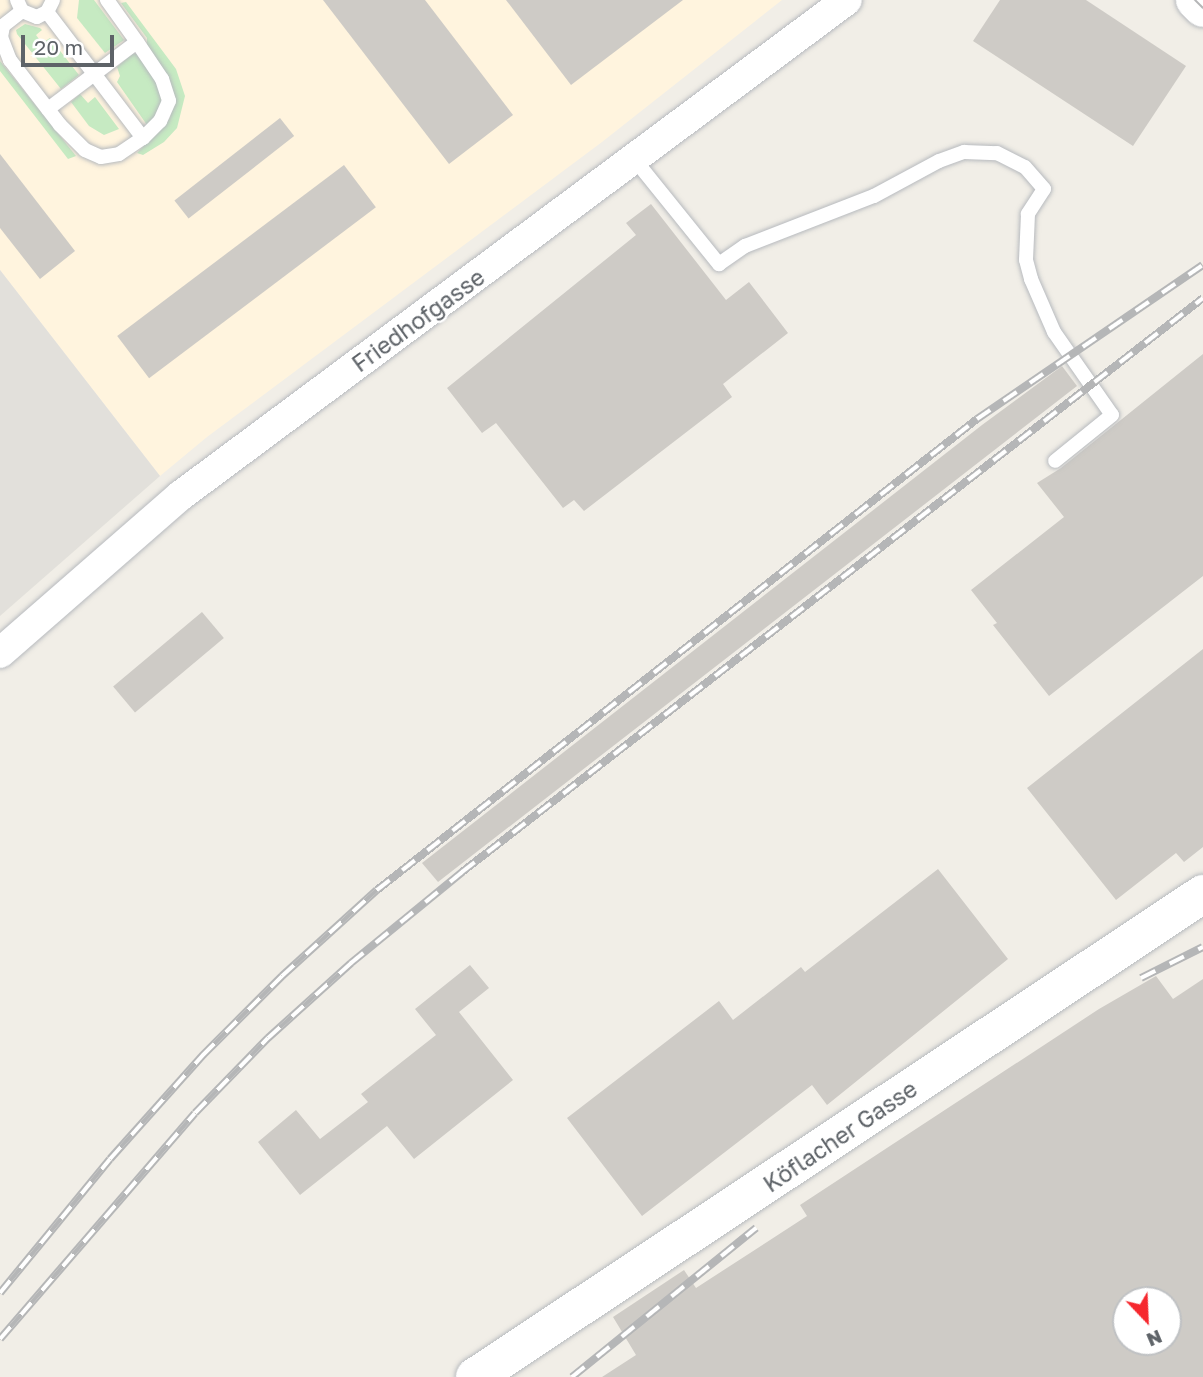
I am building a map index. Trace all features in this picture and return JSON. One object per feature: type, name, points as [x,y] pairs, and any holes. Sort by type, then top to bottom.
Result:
[{"type":"street","name":"Friedhofgasse","points":[[0,653],[180,496],[847,0]]},
{"type":"street","points":[[1195,0],[1203,8]]},
{"type":"street","name":"Köflacher Gasse","points":[[475,1377],[1203,894]]},
{"type":"lane","points":[[107,0],[162,79],[169,101],[160,121],[143,138],[119,154],[101,157],[85,150],[48,109],[3,47],[4,26],[19,6],[37,17],[50,6],[94,73],[143,138]]},
{"type":"lane","points":[[48,109],[137,42]]},
{"type":"lane","points":[[635,160],[719,264],[745,246],[874,196],[939,161],[964,152],[997,153],[1025,167],[1044,189],[1028,214],[1026,260],[1031,279],[1059,339],[1112,415],[1055,461]]},
{"type":"shaded area","points":[[0,0],[782,0],[602,142],[207,437],[160,476],[0,270]]},
{"type":"shaded area","points":[[0,270],[160,476],[0,616]]},
{"type":"green space","points":[[79,0],[94,0],[124,40],[105,53],[77,18]]},
{"type":"green space","points":[[126,2],[176,69],[185,96],[177,128],[164,142],[143,155],[137,153],[170,118],[173,93],[167,75],[147,48],[147,38],[121,3]]},
{"type":"green space","points":[[25,24],[40,28],[42,30],[36,35],[42,43],[50,38],[79,75],[61,89],[17,34],[16,30]]},
{"type":"green space","points":[[132,54],[137,54],[159,82],[164,98],[160,113],[147,125],[117,82],[120,76],[117,67]]},
{"type":"green space","points":[[0,61],[76,156],[68,159],[0,71]]},
{"type":"green space","points":[[80,94],[88,103],[95,97],[119,129],[104,135],[89,126],[71,102]]},
{"type":"building","points":[[323,0],[425,0],[513,115],[449,164]]},
{"type":"building","points":[[506,0],[683,0],[571,85]]},
{"type":"building","points":[[1000,0],[1086,0],[1186,66],[1133,146],[973,41]]},
{"type":"building","points":[[280,118],[294,136],[189,219],[174,200]]},
{"type":"building","points":[[0,154],[75,251],[40,279],[0,228]]},
{"type":"building","points":[[344,165],[376,207],[149,378],[117,336]]},
{"type":"building","points":[[651,204],[726,300],[749,282],[788,333],[723,384],[732,397],[584,511],[574,500],[563,508],[496,423],[482,433],[447,388],[636,235],[626,223]]},
{"type":"building","points":[[1203,354],[1203,576],[1049,696],[993,625],[997,623],[971,590],[1064,517],[1037,483],[1061,468]]},
{"type":"building","points":[[1062,366],[1077,386],[438,882],[422,863],[982,425]]},
{"type":"building","points":[[202,612],[224,638],[135,713],[113,687]]},
{"type":"building","points":[[1203,649],[1203,847],[1184,862],[1176,853],[1116,900],[1027,788]]},
{"type":"building","points":[[938,869],[1008,959],[827,1105],[812,1085],[642,1216],[567,1118],[719,1001],[733,1020],[801,967],[805,972]]},
{"type":"building","points":[[470,965],[489,988],[459,1012],[513,1080],[414,1159],[387,1126],[300,1195],[258,1142],[296,1110],[320,1139],[368,1102],[361,1094],[436,1035],[415,1009]]},
{"type":"building","points":[[1156,976],[1173,999],[1203,979],[1203,1377],[602,1377],[636,1355],[613,1317],[684,1270],[696,1288],[807,1216],[800,1205],[1099,1009]]},
{"type":"tram line","points":[[1195,0],[1203,8]]},
{"type":"railway","points":[[0,1293],[110,1159],[203,1055],[282,976],[377,890],[977,419],[1203,265]]},
{"type":"railway","points":[[0,1339],[195,1113],[268,1038],[351,963],[462,872],[1203,298]]},
{"type":"railway","points":[[1141,978],[1203,947]]},
{"type":"railway","points":[[572,1377],[756,1228]]}]
